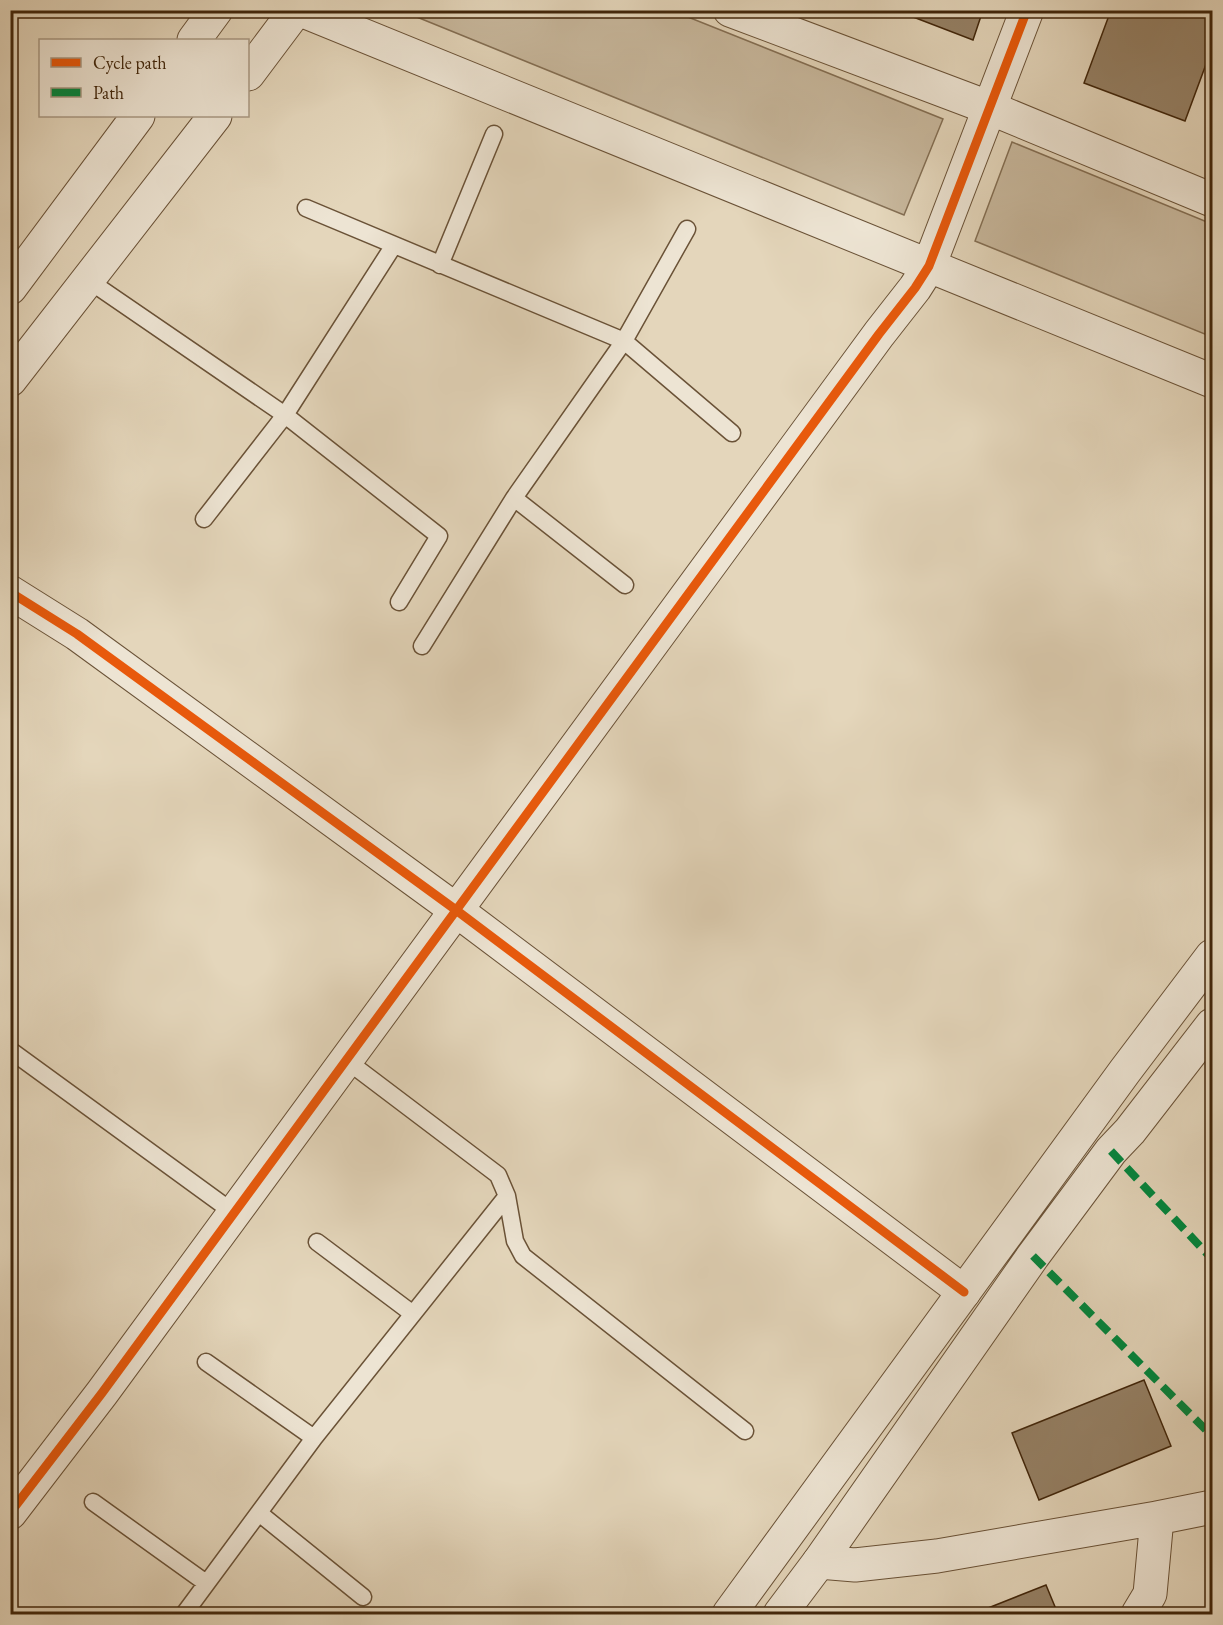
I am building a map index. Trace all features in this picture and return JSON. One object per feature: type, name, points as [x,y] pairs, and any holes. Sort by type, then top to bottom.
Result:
[{"type":"street","points":[[195,39],[216,10]]},
{"type":"street","points":[[730,10],[990,108],[1212,200]]},
{"type":"street","points":[[10,1514],[102,1393],[915,288],[929,266],[1027,10]]},
{"type":"street","points":[[249,73],[308,12],[1212,381]]},
{"type":"street","points":[[10,288],[137,117]]},
{"type":"street","points":[[10,380],[214,117]]},
{"type":"street","points":[[10,592],[77,634],[456,910],[964,1292]]},
{"type":"street","points":[[729,1614],[1125,1071],[1212,956]]},
{"type":"street","points":[[780,1614],[819,1562],[1033,1256],[1111,1151],[1130,1131],[1212,1025]]},
{"type":"street","points":[[819,1562],[855,1565],[938,1556],[1212,1507]]},
{"type":"street","points":[[1138,1614],[1150,1594],[1157,1518]]},
{"type":"lane","points":[[440,265],[494,134]]},
{"type":"lane","points":[[306,208],[624,341],[732,433]]},
{"type":"lane","points":[[422,646],[514,498],[624,341],[687,229]]},
{"type":"lane","points":[[204,519],[285,415],[394,245]]},
{"type":"lane","points":[[88,280],[285,415],[439,536],[399,602]]},
{"type":"lane","points":[[514,498],[625,585]]},
{"type":"lane","points":[[10,1050],[234,1213]]},
{"type":"lane","points":[[346,1060],[498,1176],[507,1196],[515,1241],[523,1256],[745,1431]]},
{"type":"lane","points":[[184,1614],[314,1438],[507,1196]]},
{"type":"lane","points":[[318,1242],[413,1314]]},
{"type":"lane","points":[[206,1362],[314,1438]]},
{"type":"lane","points":[[93,1502],[206,1583]]},
{"type":"lane","points":[[259,1513],[363,1597]]},
{"type":"shaded area","points":[[402,11],[673,11],[943,119],[904,215]]},
{"type":"shaded area","points":[[1012,142],[1212,224],[1212,337],[975,241]]},
{"type":"building","points":[[895,10],[983,10],[973,40]]},
{"type":"building","points":[[1111,10],[1212,10],[1212,48],[1185,121],[1084,83]]},
{"type":"building","points":[[1144,1380],[1171,1446],[1039,1500],[1012,1433]]},
{"type":"building","points":[[1046,1585],[1058,1614],[973,1614]]},
{"type":"marked path","points":[[1111,1151],[1212,1259]]},
{"type":"marked path","points":[[1033,1256],[1212,1436]]},
{"type":"cycle path","points":[[10,1513],[102,1393],[915,288],[929,266],[1027,10]]},
{"type":"cycle path","points":[[10,592],[77,634],[456,910],[964,1292]]}]
